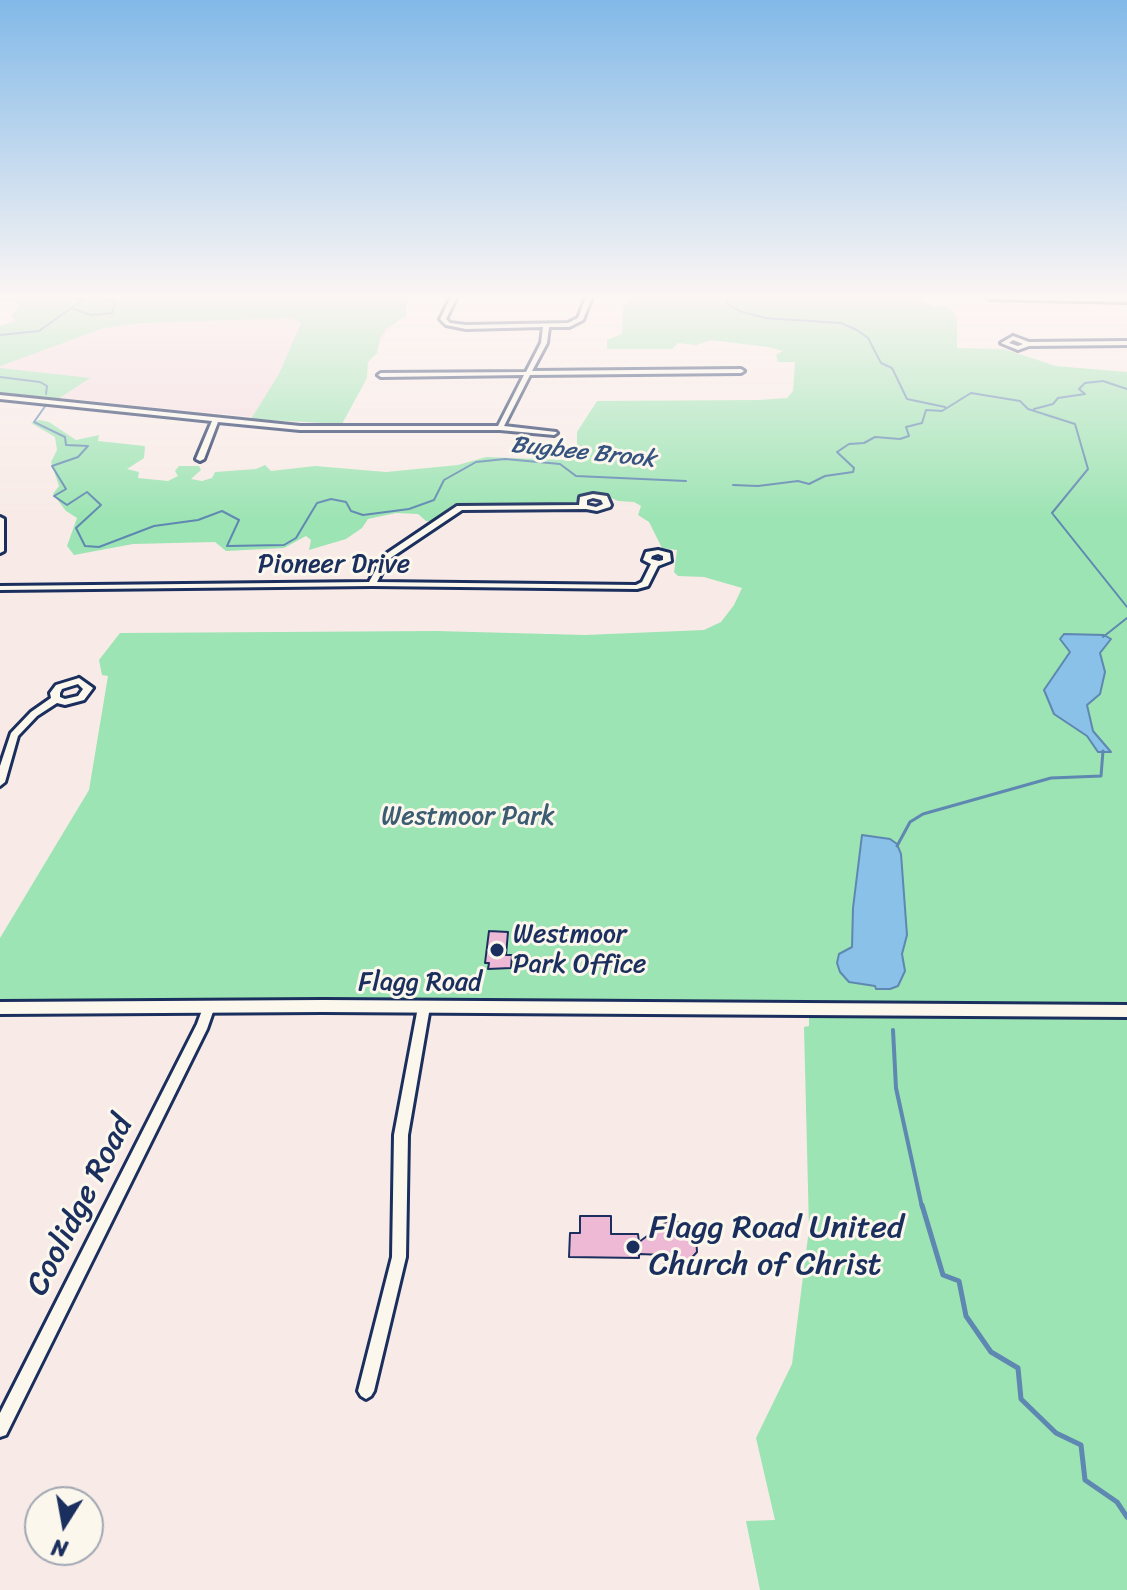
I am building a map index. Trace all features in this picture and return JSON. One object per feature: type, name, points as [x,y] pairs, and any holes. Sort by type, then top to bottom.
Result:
[{"type":"street","points":[[381,375],[720,371]]},
{"type":"street","points":[[500,428],[527,373]]},
{"type":"street","points":[[0,397],[215,421],[324,429],[500,428],[554,433]]},
{"type":"street","points":[[200,459],[215,421]]},
{"type":"street","points":[[372,584],[386,558],[460,508],[585,507]]},
{"type":"street","points":[[0,519],[0,551]]},
{"type":"street","name":"Pioneer Drive","points":[[0,588],[372,584],[637,587],[649,578],[655,564]]},
{"type":"street","points":[[0,782],[14,735],[34,714],[56,699]]},
{"type":"street","name":"Flagg Road","points":[[0,1008],[209,1006],[1127,1011]]},
{"type":"street","name":"Coolidge Road","points":[[0,1429],[203,1025],[209,1006]]},
{"type":"street","points":[[366,1391],[399,1257],[401,1135],[424,1007]]},
{"type":"shaded area","points":[[0,371],[361,371],[326,424],[0,392]]},
{"type":"green space","points":[[0,371],[90,378],[58,399],[0,392]]},
{"type":"green space","points":[[280,371],[367,371],[367,378],[342,424],[251,419]]},
{"type":"green space","name":"Westmoor Park","points":[[794,371],[1127,372],[1127,1004],[0,1002],[0,938],[89,790],[108,676],[102,675],[99,660],[120,633],[436,631],[585,635],[704,630],[721,622],[742,588],[704,577],[678,576],[674,572],[677,550],[662,548],[649,522],[638,515],[641,506],[601,493],[587,493],[574,503],[454,504],[431,521],[418,514],[396,513],[368,519],[362,528],[346,539],[309,550],[311,540],[306,536],[284,548],[226,551],[215,542],[133,544],[74,555],[67,546],[77,518],[66,511],[53,494],[59,486],[51,462],[57,450],[55,437],[31,423],[39,420],[49,422],[76,440],[99,435],[98,441],[145,446],[144,458],[127,469],[139,472],[138,478],[168,481],[178,476],[175,471],[179,466],[199,466],[201,470],[191,479],[202,481],[212,478],[215,472],[256,469],[265,465],[271,471],[315,466],[386,472],[458,465],[486,457],[566,460],[577,449],[577,432],[597,401],[759,400],[787,398],[793,391]]},
{"type":"green space","points":[[809,1016],[1127,1018],[1127,1590],[760,1590],[746,1521],[775,1520],[756,1438],[792,1364],[809,1229],[804,1027],[809,1026]]},
{"type":"water","points":[[1064,634],[1104,635],[1111,639],[1100,653],[1105,672],[1100,694],[1087,705],[1093,731],[1111,752],[1098,752],[1087,736],[1054,714],[1044,690],[1070,652],[1060,639]]},
{"type":"water","points":[[862,835],[890,839],[897,844],[901,854],[907,935],[902,954],[905,971],[898,986],[890,989],[849,982],[837,963],[839,954],[852,947],[853,908]]},
{"type":"building","name":"Westmoor Park Office","points":[[489,931],[508,932],[506,955],[512,955],[511,968],[488,969],[489,963],[485,963]]},
{"type":"building","name":"Flagg Road United Church of Christ","points":[[580,1216],[611,1216],[611,1234],[638,1234],[639,1242],[666,1222],[684,1222],[685,1235],[696,1235],[697,1252],[686,1264],[686,1269],[665,1268],[664,1255],[639,1254],[639,1258],[569,1257],[570,1233],[580,1233]]},
{"type":"waterway","points":[[894,371],[907,399],[945,407]]},
{"type":"waterway","name":"Bugbee Brook","points":[[0,377],[40,382],[47,386],[46,394]]},
{"type":"waterway","points":[[1034,409],[1053,404],[1058,398],[1085,394],[1079,389],[1085,383],[1103,381],[1127,389]]},
{"type":"waterway","points":[[733,485],[758,486],[798,481],[809,484],[825,476],[853,472],[854,468],[837,452],[849,444],[864,443],[875,437],[900,439],[909,436],[906,427],[922,423],[926,410],[942,411],[971,393],[1020,401],[1028,409],[1075,424],[1088,469],[1052,513],[1127,607]]},
{"type":"waterway","name":"Bugbee Brook","points":[[46,405],[34,422],[65,437],[66,445],[88,446],[78,457],[52,466],[66,489],[54,496],[67,505],[87,492],[101,505],[76,528],[85,546],[99,547],[154,526],[198,520],[222,511],[239,520],[227,546],[284,545],[296,538],[317,503],[331,499],[346,502],[351,511],[363,515],[409,509],[434,500],[444,480],[476,462],[505,459],[560,464],[576,476],[686,481]]},
{"type":"waterway","points":[[1103,637],[1127,618]]},
{"type":"waterway","points":[[897,846],[910,822],[923,814],[1051,778],[1101,776],[1103,751]]},
{"type":"waterway","points":[[893,1030],[896,1088],[922,1207]]},
{"type":"waterway","points":[[922,1205],[943,1275],[959,1281],[966,1316],[991,1352],[1018,1368],[1021,1399],[1056,1433],[1081,1445],[1085,1480],[1117,1502],[1127,1517]]},
{"type":"place","name":"Westmoor Park Office","points":[[497,950]]},
{"type":"place","name":"Flagg Road United Church of Christ","points":[[633,1247]]}]
